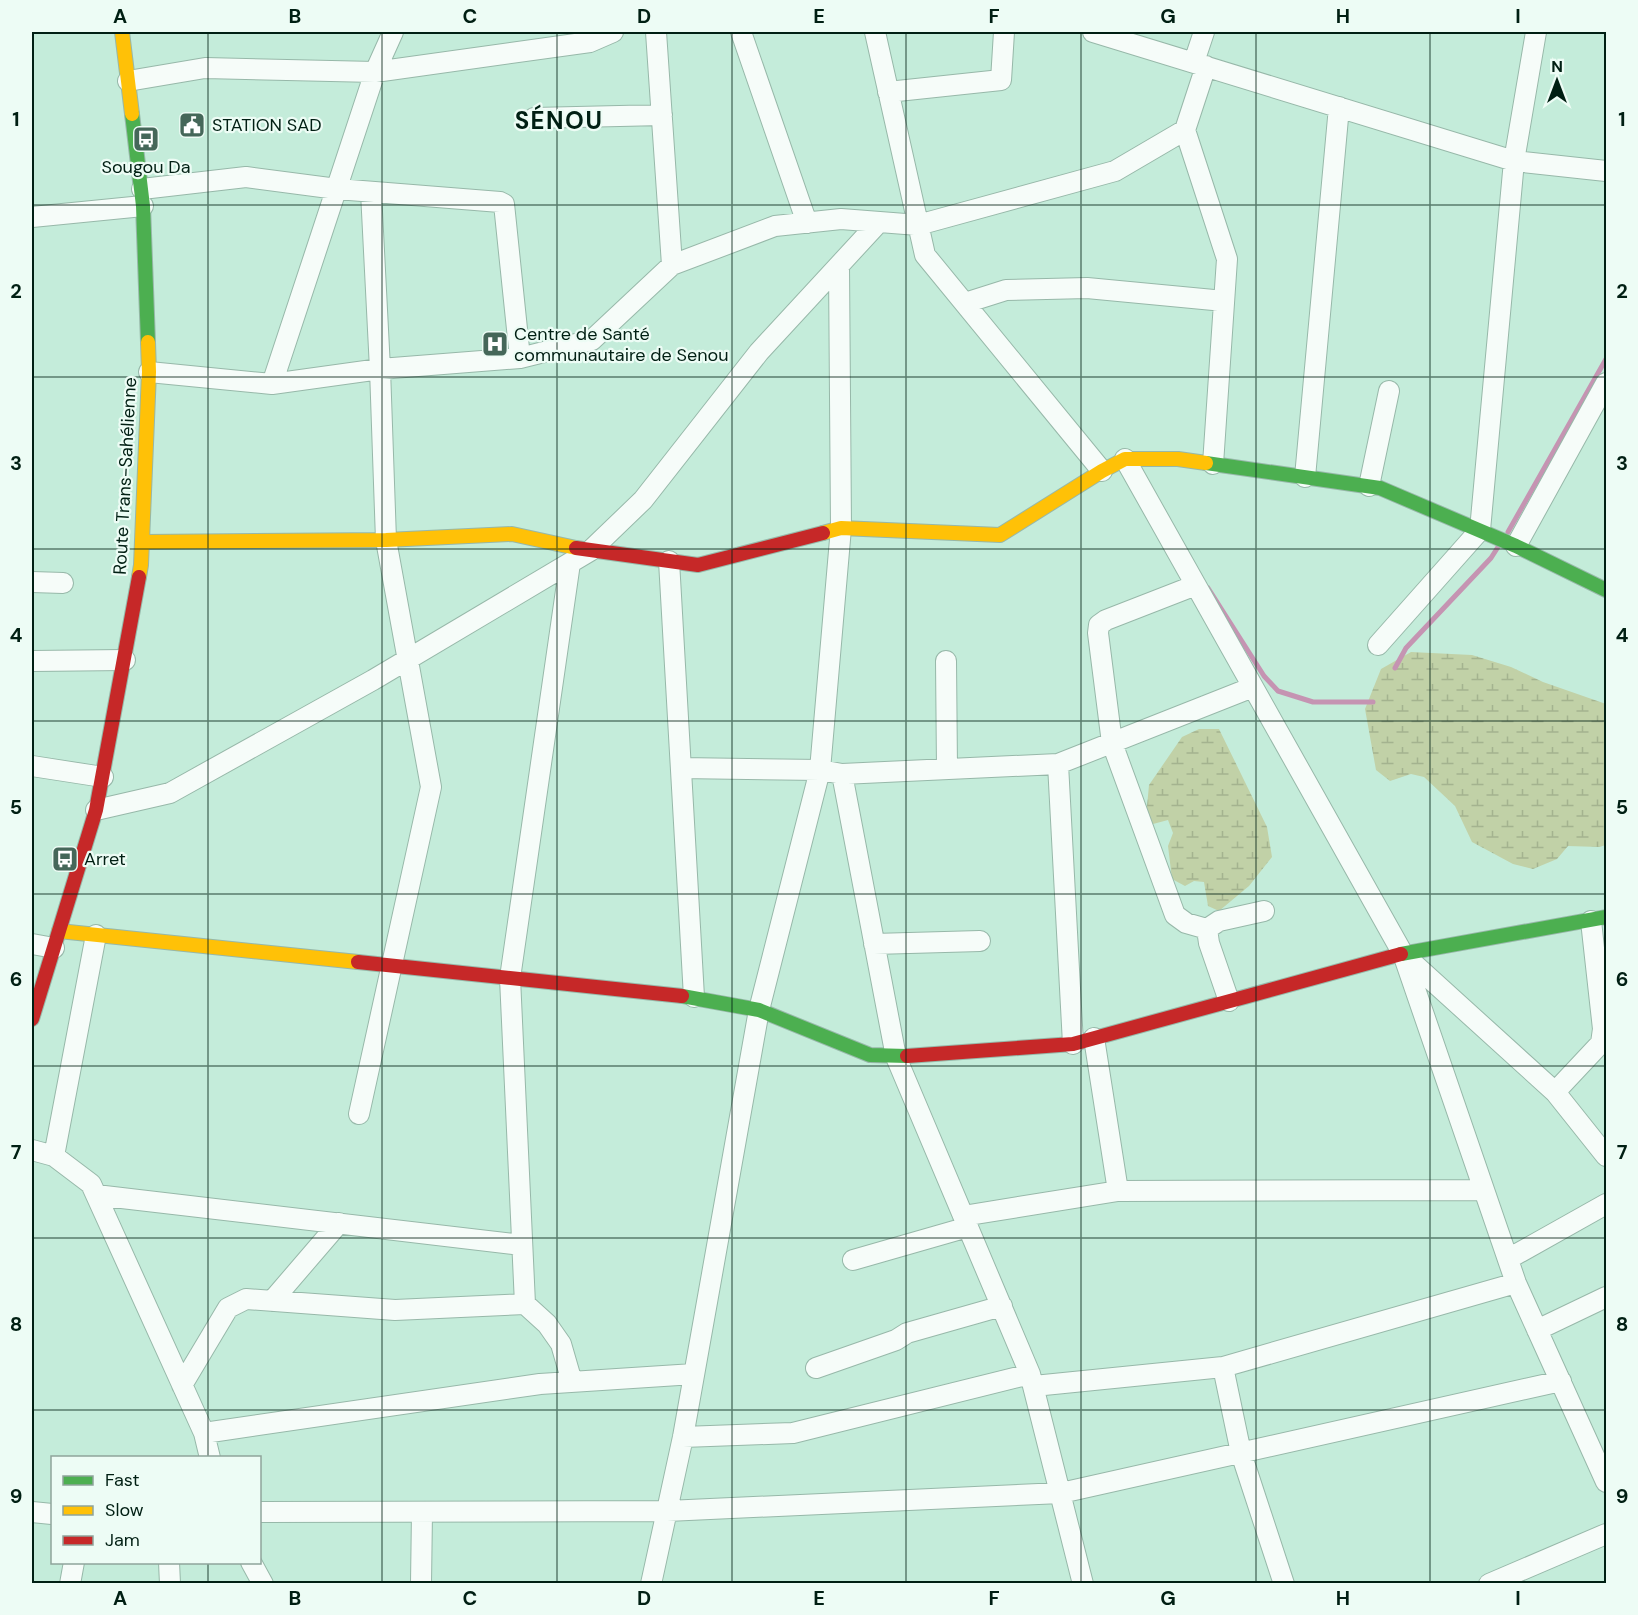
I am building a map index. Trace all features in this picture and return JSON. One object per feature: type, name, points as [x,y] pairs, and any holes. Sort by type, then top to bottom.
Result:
[{"type":"main road","name":"Route Trans-Sahélienne","points":[[32,1019],[96,810],[141,565],[149,372],[142,198],[122,32]]},
{"type":"main road","points":[[142,542],[386,540],[512,534],[590,551],[698,565],[841,528],[1000,535],[1125,459],[1178,459],[1380,488],[1516,546],[1606,590]]},
{"type":"main road","points":[[56,939],[96,935],[694,997],[759,1010],[870,1055],[896,1057],[1072,1044],[1403,954],[1599,919]]},
{"type":"street","points":[[272,384],[375,72],[393,32]]},
{"type":"street","points":[[128,81],[205,68],[375,72],[590,42],[612,32]]},
{"type":"street","points":[[656,32],[672,265]]},
{"type":"street","points":[[741,32],[807,223]]},
{"type":"street","points":[[875,32],[925,255],[1102,471]]},
{"type":"street","points":[[888,92],[1001,80],[1004,32]]},
{"type":"street","points":[[1093,32],[1514,160],[1606,171]]},
{"type":"street","points":[[1203,32],[1200,64],[1185,130],[1227,259],[1214,464]]},
{"type":"street","points":[[1378,645],[1480,531],[1514,160],[1536,32]]},
{"type":"street","points":[[1305,477],[1339,107]]},
{"type":"street","points":[[534,118],[662,115]]},
{"type":"street","points":[[149,372],[272,384],[380,369],[520,358],[592,340],[672,265],[775,226],[841,219],[918,225],[1115,171],[1185,130]]},
{"type":"street","points":[[32,218],[246,177],[337,189],[500,202],[504,204],[520,358]]},
{"type":"street","points":[[359,1114],[431,787],[386,540],[371,192]]},
{"type":"street","points":[[96,810],[170,793],[408,659],[590,551],[643,500],[759,352],[879,222]]},
{"type":"street","points":[[651,1584],[683,1437],[759,1010],[820,770],[841,528],[839,266]]},
{"type":"street","points":[[965,303],[1006,290],[1087,288],[1224,301]]},
{"type":"street","points":[[1516,546],[1606,383]]},
{"type":"street","points":[[1369,486],[1389,391]]},
{"type":"street","points":[[1125,459],[1403,954],[1516,1283],[1606,1482]]},
{"type":"street","points":[[669,561],[694,997]]},
{"type":"street","points":[[570,563],[510,978],[525,1304],[546,1324],[561,1344],[572,1382]]},
{"type":"street","points":[[1585,579],[1606,573]]},
{"type":"street","points":[[32,582],[63,583]]},
{"type":"street","points":[[1196,585],[1106,620],[1100,625],[1098,633],[1112,743],[1175,915],[1186,923],[1207,929]]},
{"type":"street","points":[[32,662],[125,660]]},
{"type":"street","points":[[946,661],[947,769]]},
{"type":"street","points":[[681,768],[820,770],[842,774],[1058,764],[1253,687]]},
{"type":"street","points":[[1058,764],[1072,1044]]},
{"type":"street","points":[[32,766],[103,777]]},
{"type":"street","points":[[842,774],[896,1057],[1032,1380],[1083,1584]]},
{"type":"street","points":[[1207,929],[1218,921],[1264,911]]},
{"type":"street","points":[[1555,1092],[1601,1043],[1603,1029],[1599,919]]},
{"type":"street","points":[[1207,929],[1209,943],[1229,1001]]},
{"type":"street","points":[[54,1156],[96,935]]},
{"type":"street","points":[[32,944],[56,939]]},
{"type":"street","points":[[874,944],[980,941]]},
{"type":"street","points":[[1403,954],[1555,1092],[1606,1156]]},
{"type":"street","points":[[1094,1038],[1118,1191]]},
{"type":"street","points":[[32,1150],[54,1156],[91,1184],[204,1433],[210,1456]]},
{"type":"street","points":[[853,1260],[965,1222],[1118,1191],[1484,1190]]},
{"type":"street","points":[[96,1195],[522,1245]]},
{"type":"street","points":[[1508,1259],[1606,1204]]},
{"type":"street","points":[[272,1300],[339,1223]]},
{"type":"street","points":[[683,1437],[793,1433],[1032,1380],[1223,1367],[1516,1283]]},
{"type":"street","points":[[1537,1330],[1606,1297]]},
{"type":"street","points":[[182,1385],[228,1308],[246,1299],[395,1310],[525,1304]]},
{"type":"street","points":[[816,1368],[896,1340],[907,1333],[1002,1306]]},
{"type":"street","points":[[1223,1367],[1241,1453],[1284,1584]]},
{"type":"street","points":[[204,1433],[540,1384],[694,1374]]},
{"type":"street","points":[[261,1512],[667,1511],[1060,1493],[1561,1381]]},
{"type":"street","points":[[32,1512],[51,1514]]},
{"type":"street","points":[[421,1584],[422,1512]]},
{"type":"street","points":[[1489,1584],[1606,1534]]},
{"type":"street","points":[[70,1584],[74,1564]]},
{"type":"street","points":[[169,1564],[170,1584]]},
{"type":"street","points":[[252,1564],[263,1584]]},
{"type":"green space","points":[[1411,652],[1472,655],[1511,667],[1543,682],[1606,704],[1606,845],[1599,847],[1568,846],[1557,859],[1533,869],[1513,864],[1472,842],[1455,806],[1424,777],[1411,774],[1390,781],[1376,770],[1365,709],[1381,669]]},
{"type":"green space","points":[[1199,729],[1219,729],[1267,827],[1272,857],[1249,886],[1219,911],[1208,906],[1204,882],[1194,881],[1185,886],[1172,879],[1168,846],[1173,833],[1168,820],[1153,824],[1146,817],[1149,785],[1182,737]]},
{"type":"waterway","points":[[1508,532],[1606,359]]},
{"type":"waterway","points":[[1395,668],[1406,648],[1491,558],[1498,547]]},
{"type":"waterway","points":[[1208,588],[1264,676],[1278,691],[1313,702],[1373,702]]},
{"type":"traffic: fast","points":[[132,114],[143,206],[148,342]]},
{"type":"traffic: fast","points":[[1206,463],[1380,488],[1516,546],[1606,590]]},
{"type":"traffic: fast","points":[[1401,954],[1606,917]]},
{"type":"traffic: fast","points":[[682,996],[759,1010],[870,1055],[907,1056]]},
{"type":"traffic: slow","points":[[122,32],[132,114]]},
{"type":"traffic: slow","points":[[139,577],[149,372],[148,342]]},
{"type":"traffic: slow","points":[[823,533],[841,528],[1000,535],[1125,459],[1178,459],[1206,463]]},
{"type":"traffic: slow","points":[[142,542],[386,540],[512,534],[576,548]]},
{"type":"traffic: slow","points":[[59,931],[358,962]]},
{"type":"traffic: jam","points":[[576,548],[698,565],[823,533]]},
{"type":"traffic: jam","points":[[32,1019],[96,810],[139,577]]},
{"type":"traffic: jam","points":[[907,1056],[1073,1044],[1401,954]]},
{"type":"traffic: jam","points":[[358,962],[682,996]]},
{"type":"place","name":"STATION SAD","points":[[192,125]]},
{"type":"place","name":"Sougou Da","points":[[146,139]]},
{"type":"place","name":"Centre de Santé communautaire de Senou","points":[[495,344]]},
{"type":"place","name":"Arret","points":[[65,859]]},
{"type":"district","name":"SÉNOU","points":[[559,121]]}]
